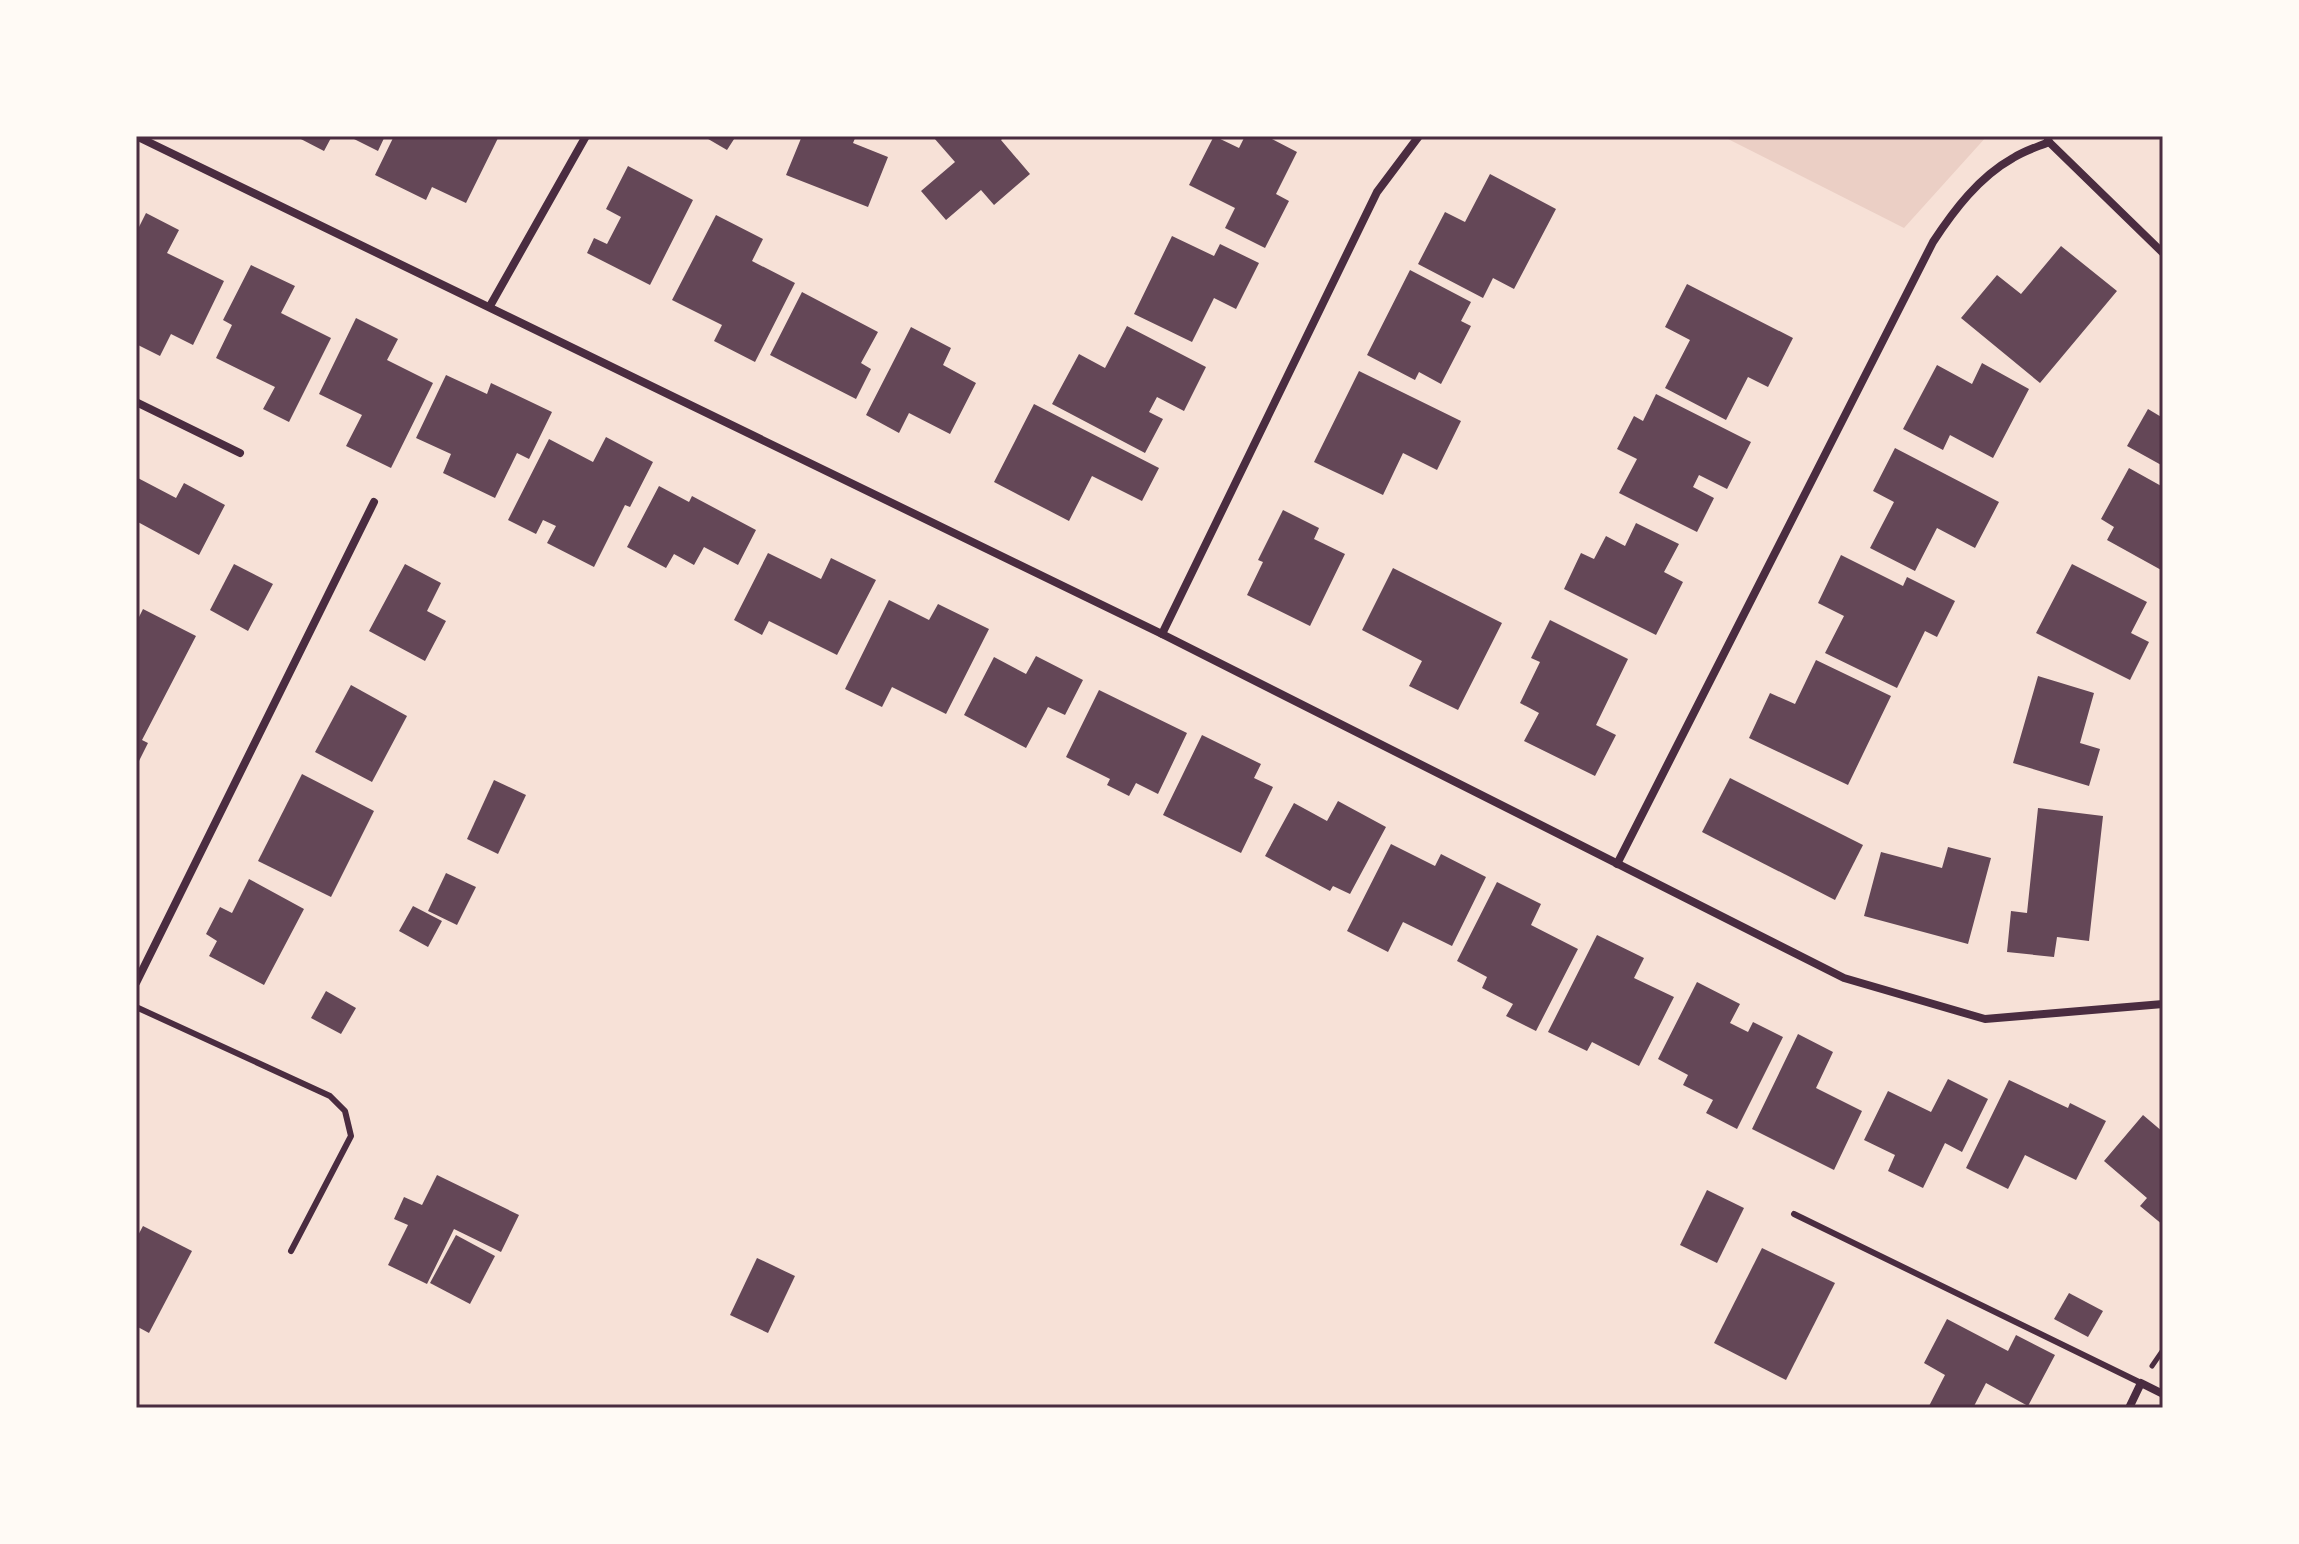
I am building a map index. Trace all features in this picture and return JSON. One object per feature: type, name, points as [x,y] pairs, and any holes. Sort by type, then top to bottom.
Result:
[{"type":"street","points":[[136,136],[1162,634],[1844,978],[1985,1019],[2163,1004]]},
{"type":"street","points":[[490,306],[586,136]]},
{"type":"street","points":[[1162,634],[1377,192],[1419,136]]},
{"type":"street","points":[[1617,864],[1933,242],[1953,212],[2011,158],[2048,139],[2163,253]]},
{"type":"street","points":[[136,402],[240,453]]},
{"type":"street","points":[[136,983],[374,502]]},
{"type":"street","points":[[2129,1408],[2141,1383],[2163,1394]]},
{"type":"lane","points":[[136,1007],[330,1096],[345,1111],[351,1136],[291,1251]]},
{"type":"lane","points":[[1794,1214],[2141,1383]]},
{"type":"shaded area","points":[[1722,136],[1987,136],[1904,228]]},
{"type":"building","points":[[295,136],[332,136],[324,151]]},
{"type":"building","points":[[348,136],[385,136],[378,151]]},
{"type":"building","points":[[394,136],[499,136],[466,203],[432,187],[426,200],[375,175]]},
{"type":"building","points":[[703,136],[736,136],[727,150]]},
{"type":"building","points":[[802,136],[856,136],[853,143],[888,157],[868,207],[786,175]]},
{"type":"building","points":[[1005,136],[1001,140],[1030,174],[994,205],[981,190],[946,220],[921,191],[955,162],[934,138]]},
{"type":"building","points":[[1214,136],[1239,148],[1245,136],[1266,136],[1297,152],[1276,194],[1289,201],[1265,248],[1225,228],[1235,208],[1189,185]]},
{"type":"building","points":[[628,166],[693,200],[650,285],[587,253],[594,238],[607,244],[621,217],[606,209]]},
{"type":"building","points":[[1490,174],[1556,209],[1514,289],[1493,278],[1483,298],[1418,264],[1445,212],[1465,222]]},
{"type":"building","points":[[146,213],[179,230],[167,253],[224,281],[193,345],[171,334],[160,356],[136,344],[136,233]]},
{"type":"building","points":[[716,215],[763,239],[752,261],[795,283],[755,362],[714,341],[722,325],[672,300]]},
{"type":"building","points":[[1172,236],[1214,256],[1220,244],[1259,263],[1236,309],[1214,298],[1192,342],[1134,314]]},
{"type":"building","points":[[2061,246],[2117,291],[2040,383],[1961,318],[1997,275],[2021,294]]},
{"type":"building","points":[[251,265],[295,286],[281,313],[331,338],[289,422],[263,409],[275,387],[216,358],[232,325],[223,320]]},
{"type":"building","points":[[1410,270],[1471,302],[1461,321],[1471,326],[1441,384],[1419,372],[1415,380],[1367,355]]},
{"type":"building","points":[[1687,284],[1793,338],[1768,387],[1748,377],[1726,420],[1665,388],[1690,340],[1665,327]]},
{"type":"building","points":[[802,292],[878,332],[861,363],[871,369],[856,399],[770,355]]},
{"type":"building","points":[[356,318],[398,339],[387,360],[433,383],[391,468],[346,446],[362,415],[319,394]]},
{"type":"building","points":[[1127,326],[1206,367],[1184,411],[1157,397],[1149,412],[1163,419],[1145,453],[1052,404],[1079,354],[1105,368]]},
{"type":"building","points":[[911,327],[951,348],[943,365],[976,383],[950,434],[909,413],[899,433],[866,415]]},
{"type":"building","points":[[1982,363],[2029,389],[1993,458],[1950,435],[1943,450],[1903,429],[1937,365],[1972,384]]},
{"type":"building","points":[[1359,371],[1461,421],[1437,470],[1403,453],[1383,495],[1314,462]]},
{"type":"building","points":[[446,375],[487,394],[491,383],[552,412],[529,459],[517,453],[495,498],[443,473],[451,454],[416,438]]},
{"type":"building","points":[[1656,394],[1751,442],[1727,489],[1699,475],[1693,487],[1714,498],[1697,532],[1619,493],[1637,459],[1617,449],[1634,416],[1643,421]]},
{"type":"building","points":[[1034,404],[1159,468],[1142,501],[1092,476],[1069,521],[994,482]]},
{"type":"building","points":[[2148,409],[2163,418],[2163,466],[2127,446]]},
{"type":"building","points":[[606,437],[653,462],[630,507],[625,505],[594,567],[547,543],[556,526],[543,520],[536,534],[508,520],[549,439],[593,462]]},
{"type":"building","points":[[1895,448],[1999,502],[1975,548],[1937,528],[1915,571],[1870,548],[1894,502],[1873,491]]},
{"type":"building","points":[[2129,468],[2163,487],[2163,571],[2107,540],[2114,527],[2101,519]]},
{"type":"building","points":[[136,477],[176,498],[184,483],[225,505],[199,555],[136,521]]},
{"type":"building","points":[[659,486],[689,502],[692,496],[756,530],[738,565],[704,547],[694,565],[674,554],[666,568],[627,547]]},
{"type":"building","points":[[1283,510],[1319,528],[1314,539],[1345,554],[1310,626],[1247,595],[1263,562],[1258,560]]},
{"type":"building","points":[[1636,523],[1679,544],[1664,572],[1683,582],[1656,635],[1564,589],[1581,553],[1594,559],[1606,536],[1625,546]]},
{"type":"building","points":[[768,553],[821,579],[831,558],[876,580],[837,655],[769,621],[762,635],[734,620]]},
{"type":"building","points":[[1841,555],[1903,586],[1907,577],[1955,601],[1937,637],[1925,631],[1897,688],[1825,653],[1844,616],[1818,603]]},
{"type":"building","points":[[234,564],[273,584],[248,631],[210,610]]},
{"type":"building","points":[[405,564],[441,583],[427,611],[446,621],[425,661],[369,631]]},
{"type":"building","points":[[2072,564],[2147,602],[2131,633],[2149,642],[2130,680],[2036,633]]},
{"type":"building","points":[[1393,568],[1502,623],[1458,710],[1409,686],[1422,661],[1362,630]]},
{"type":"building","points":[[889,600],[929,620],[938,604],[989,629],[946,714],[892,687],[882,707],[845,689]]},
{"type":"building","points":[[143,609],[196,636],[142,740],[148,743],[136,767],[136,623]]},
{"type":"building","points":[[1550,620],[1628,659],[1596,725],[1616,735],[1595,776],[1524,741],[1539,713],[1520,703],[1540,662],[1531,658]]},
{"type":"building","points":[[1036,656],[1083,680],[1065,715],[1048,707],[1026,748],[964,715],[994,657],[1026,674]]},
{"type":"building","points":[[1816,660],[1891,696],[1848,785],[1749,738],[1770,693],[1795,704]]},
{"type":"building","points":[[2038,676],[2094,693],[2080,743],[2100,749],[2089,786],[2013,763]]},
{"type":"building","points":[[351,685],[407,716],[372,782],[315,752]]},
{"type":"building","points":[[1099,690],[1187,733],[1158,794],[1136,783],[1129,796],[1107,785],[1110,779],[1066,757]]},
{"type":"building","points":[[1202,735],[1261,764],[1254,778],[1273,787],[1241,853],[1163,815]]},
{"type":"building","points":[[302,774],[374,811],[331,897],[258,861]]},
{"type":"building","points":[[1730,778],[1863,845],[1835,900],[1702,832]]},
{"type":"building","points":[[494,780],[526,795],[498,854],[467,839]]},
{"type":"building","points":[[1338,801],[1386,827],[1350,894],[1333,886],[1330,891],[1265,856],[1294,803],[1327,821]]},
{"type":"building","points":[[2038,808],[2103,816],[2089,941],[2057,937],[2054,957],[2007,952],[2011,911],[2027,913]]},
{"type":"building","points":[[1391,844],[1435,866],[1441,854],[1486,877],[1452,946],[1403,922],[1388,952],[1347,931]]},
{"type":"building","points":[[1948,847],[1991,858],[1968,944],[1864,916],[1881,852],[1942,868]]},
{"type":"building","points":[[446,873],[476,887],[457,925],[428,911]]},
{"type":"building","points":[[249,879],[304,909],[264,985],[209,956],[217,941],[206,934],[220,907],[232,913]]},
{"type":"building","points":[[1497,882],[1541,904],[1531,925],[1578,949],[1536,1031],[1506,1016],[1513,1004],[1482,988],[1487,977],[1457,961]]},
{"type":"building","points":[[413,906],[442,921],[428,947],[399,931]]},
{"type":"building","points":[[1597,935],[1644,958],[1634,978],[1674,997],[1639,1066],[1592,1042],[1587,1051],[1548,1032]]},
{"type":"building","points":[[1697,982],[1740,1004],[1730,1023],[1748,1032],[1753,1022],[1783,1037],[1737,1129],[1706,1113],[1713,1100],[1683,1085],[1688,1075],[1658,1059]]},
{"type":"building","points":[[326,991],[356,1008],[341,1034],[311,1018]]},
{"type":"building","points":[[1798,1034],[1833,1052],[1816,1088],[1862,1111],[1834,1170],[1752,1129]]},
{"type":"building","points":[[1948,1079],[1988,1099],[1962,1152],[1945,1143],[1923,1188],[1888,1171],[1895,1155],[1864,1140],[1888,1091],[1931,1112]]},
{"type":"building","points":[[2009,1080],[2068,1108],[2070,1103],[2106,1121],[2076,1180],[2025,1155],[2008,1189],[1966,1168]]},
{"type":"building","points":[[2143,1115],[2163,1132],[2163,1225],[2140,1206],[2147,1198],[2104,1161]]},
{"type":"building","points":[[437,1175],[519,1215],[501,1252],[454,1229],[427,1284],[388,1265],[408,1225],[394,1219],[404,1197],[422,1205]]},
{"type":"building","points":[[1707,1190],[1744,1208],[1717,1263],[1680,1245]]},
{"type":"building","points":[[143,1226],[192,1251],[149,1333],[136,1326],[136,1239]]},
{"type":"building","points":[[456,1235],[495,1256],[470,1304],[430,1283]]},
{"type":"building","points":[[1762,1248],[1835,1283],[1786,1380],[1714,1343]]},
{"type":"building","points":[[757,1258],[795,1276],[768,1333],[730,1315]]},
{"type":"building","points":[[2069,1293],[2103,1311],[2088,1337],[2054,1319]]},
{"type":"building","points":[[1947,1319],[2008,1351],[2016,1335],[2055,1355],[2028,1406],[1986,1383],[1973,1408],[1928,1408],[1945,1375],[1924,1363]]}]
